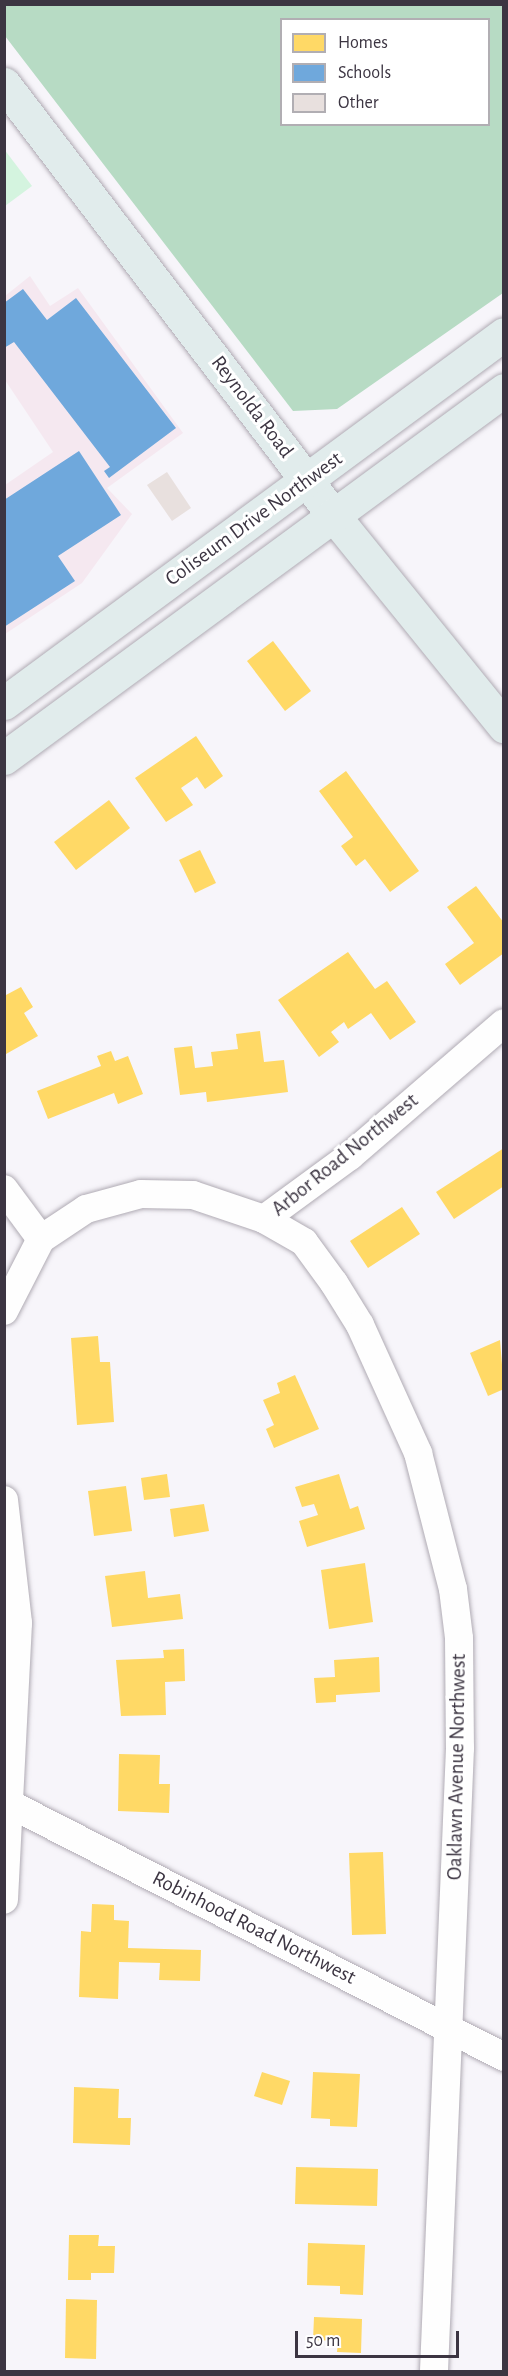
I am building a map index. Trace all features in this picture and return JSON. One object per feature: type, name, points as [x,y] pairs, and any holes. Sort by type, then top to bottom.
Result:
[{"type":"main road","name":"Reynolda Road","points":[[4,84],[333,515],[504,726]]},
{"type":"main road","name":"Coliseum Drive Northwest","points":[[4,703],[504,334]]},
{"type":"main road","name":"Coliseum Drive Northwest","points":[[4,758],[504,390]]},
{"type":"street","name":"Arbor Road Northwest","points":[[4,1311],[41,1239],[86,1209],[141,1194],[193,1195],[264,1219],[350,1156],[504,1023]]},
{"type":"street","points":[[4,1189],[41,1239]]},
{"type":"street","name":"Oaklawn Avenue Northwest","points":[[264,1219],[304,1242],[360,1325],[418,1453],[438,1523],[459,1638],[460,1748],[434,2372]]},
{"type":"street","points":[[4,1500],[18,1623],[7,1802],[4,1900]]},
{"type":"street","name":"Robinhood Road Northwest","points":[[7,1802],[504,2057]]},
{"type":"shaded area","points":[[30,276],[50,306],[78,288],[183,433],[107,488],[132,514],[82,583],[5,634],[5,485],[53,452],[5,380],[5,296]]},
{"type":"green space","points":[[5,4],[503,5],[503,293],[337,409],[293,411],[5,36]]},
{"type":"green space","points":[[4,149],[32,186],[5,206],[4,206]]},
{"type":"building: Homes","points":[[273,641],[311,691],[285,711],[247,661]]},
{"type":"building: Homes","points":[[196,736],[223,776],[205,789],[197,777],[181,788],[193,805],[166,822],[135,778]]},
{"type":"building: Homes","points":[[346,771],[419,871],[390,892],[365,859],[356,866],[341,846],[353,837],[319,791]]},
{"type":"building: Homes","points":[[109,800],[130,828],[76,870],[54,842]]},
{"type":"building: Homes","points":[[200,850],[216,883],[195,893],[179,860]]},
{"type":"building: Homes","points":[[476,886],[504,923],[504,953],[460,985],[445,964],[474,943],[447,907]]},
{"type":"building: Homes","points":[[348,952],[375,989],[387,981],[416,1022],[390,1040],[371,1013],[348,1029],[344,1022],[331,1032],[339,1042],[319,1057],[278,1000]]},
{"type":"building: Homes","points":[[21,987],[33,1007],[24,1013],[38,1036],[6,1054],[4,992],[6,995]]},
{"type":"building: Homes","points":[[260,1031],[264,1062],[284,1060],[288,1092],[207,1102],[206,1092],[180,1095],[174,1048],[192,1046],[195,1068],[213,1066],[211,1052],[238,1049],[236,1034]]},
{"type":"building: Homes","points":[[111,1051],[115,1061],[128,1056],[143,1094],[118,1104],[114,1093],[48,1119],[37,1091],[101,1066],[97,1056]]},
{"type":"building: Homes","points":[[504,1148],[504,1186],[454,1219],[436,1192]]},
{"type":"building: Homes","points":[[402,1207],[420,1234],[368,1268],[350,1241]]},
{"type":"building: Homes","points":[[98,1336],[100,1362],[110,1362],[114,1422],[77,1425],[71,1338]]},
{"type":"building: Homes","points":[[500,1340],[504,1389],[488,1396],[470,1353]]},
{"type":"building: Homes","points":[[295,1375],[319,1429],[274,1448],[266,1429],[274,1425],[263,1400],[280,1393],[277,1383]]},
{"type":"building: Homes","points":[[167,1474],[170,1497],[144,1500],[141,1478]]},
{"type":"building: Homes","points":[[339,1474],[350,1509],[358,1506],[365,1529],[307,1547],[299,1521],[318,1515],[314,1504],[302,1507],[295,1487]]},
{"type":"building: Homes","points":[[126,1486],[132,1531],[94,1536],[88,1491]]},
{"type":"building: Homes","points":[[204,1504],[209,1531],[174,1537],[170,1509]]},
{"type":"building: Homes","points":[[365,1563],[373,1622],[329,1629],[321,1570]]},
{"type":"building: Homes","points":[[145,1571],[148,1598],[180,1594],[183,1619],[112,1627],[105,1576]]},
{"type":"building: Homes","points":[[184,1649],[185,1681],[165,1682],[166,1715],[121,1716],[116,1660],[164,1658],[163,1650]]},
{"type":"building: Homes","points":[[379,1657],[380,1692],[336,1695],[336,1702],[316,1703],[314,1678],[335,1677],[334,1660]]},
{"type":"building: Homes","points":[[119,1754],[160,1755],[159,1784],[170,1784],[169,1813],[118,1811]]},
{"type":"building: Homes","points":[[383,1852],[386,1934],[352,1935],[349,1853]]},
{"type":"building: Homes","points":[[92,1904],[114,1905],[114,1920],[129,1921],[128,1948],[201,1950],[200,1981],[159,1980],[160,1963],[119,1962],[118,1999],[79,1997],[81,1931],[91,1932]]},
{"type":"building: Homes","points":[[262,2072],[290,2081],[282,2105],[254,2096]]},
{"type":"building: Homes","points":[[313,2072],[360,2074],[357,2127],[330,2126],[330,2119],[311,2118]]},
{"type":"building: Homes","points":[[74,2087],[119,2089],[118,2118],[131,2118],[130,2145],[73,2143]]},
{"type":"building: Homes","points":[[296,2167],[378,2169],[377,2206],[295,2204]]},
{"type":"building: Homes","points":[[69,2235],[99,2235],[98,2246],[115,2246],[114,2273],[91,2273],[91,2280],[68,2280]]},
{"type":"building: Homes","points":[[308,2243],[365,2245],[363,2295],[340,2294],[340,2286],[307,2285]]},
{"type":"building: Homes","points":[[66,2299],[97,2300],[96,2359],[65,2358]]},
{"type":"building: Homes","points":[[314,2317],[362,2319],[361,2353],[337,2352],[338,2341],[313,2340]]},
{"type":"building: Schools","points":[[23,289],[47,320],[76,298],[176,428],[109,478],[104,471],[110,467],[14,342],[4,348],[4,303]]},
{"type":"building: Schools","points":[[79,451],[121,515],[58,556],[75,581],[4,627],[4,500]]},
{"type":"building: Other","points":[[167,472],[191,508],[172,521],[147,485]]}]
